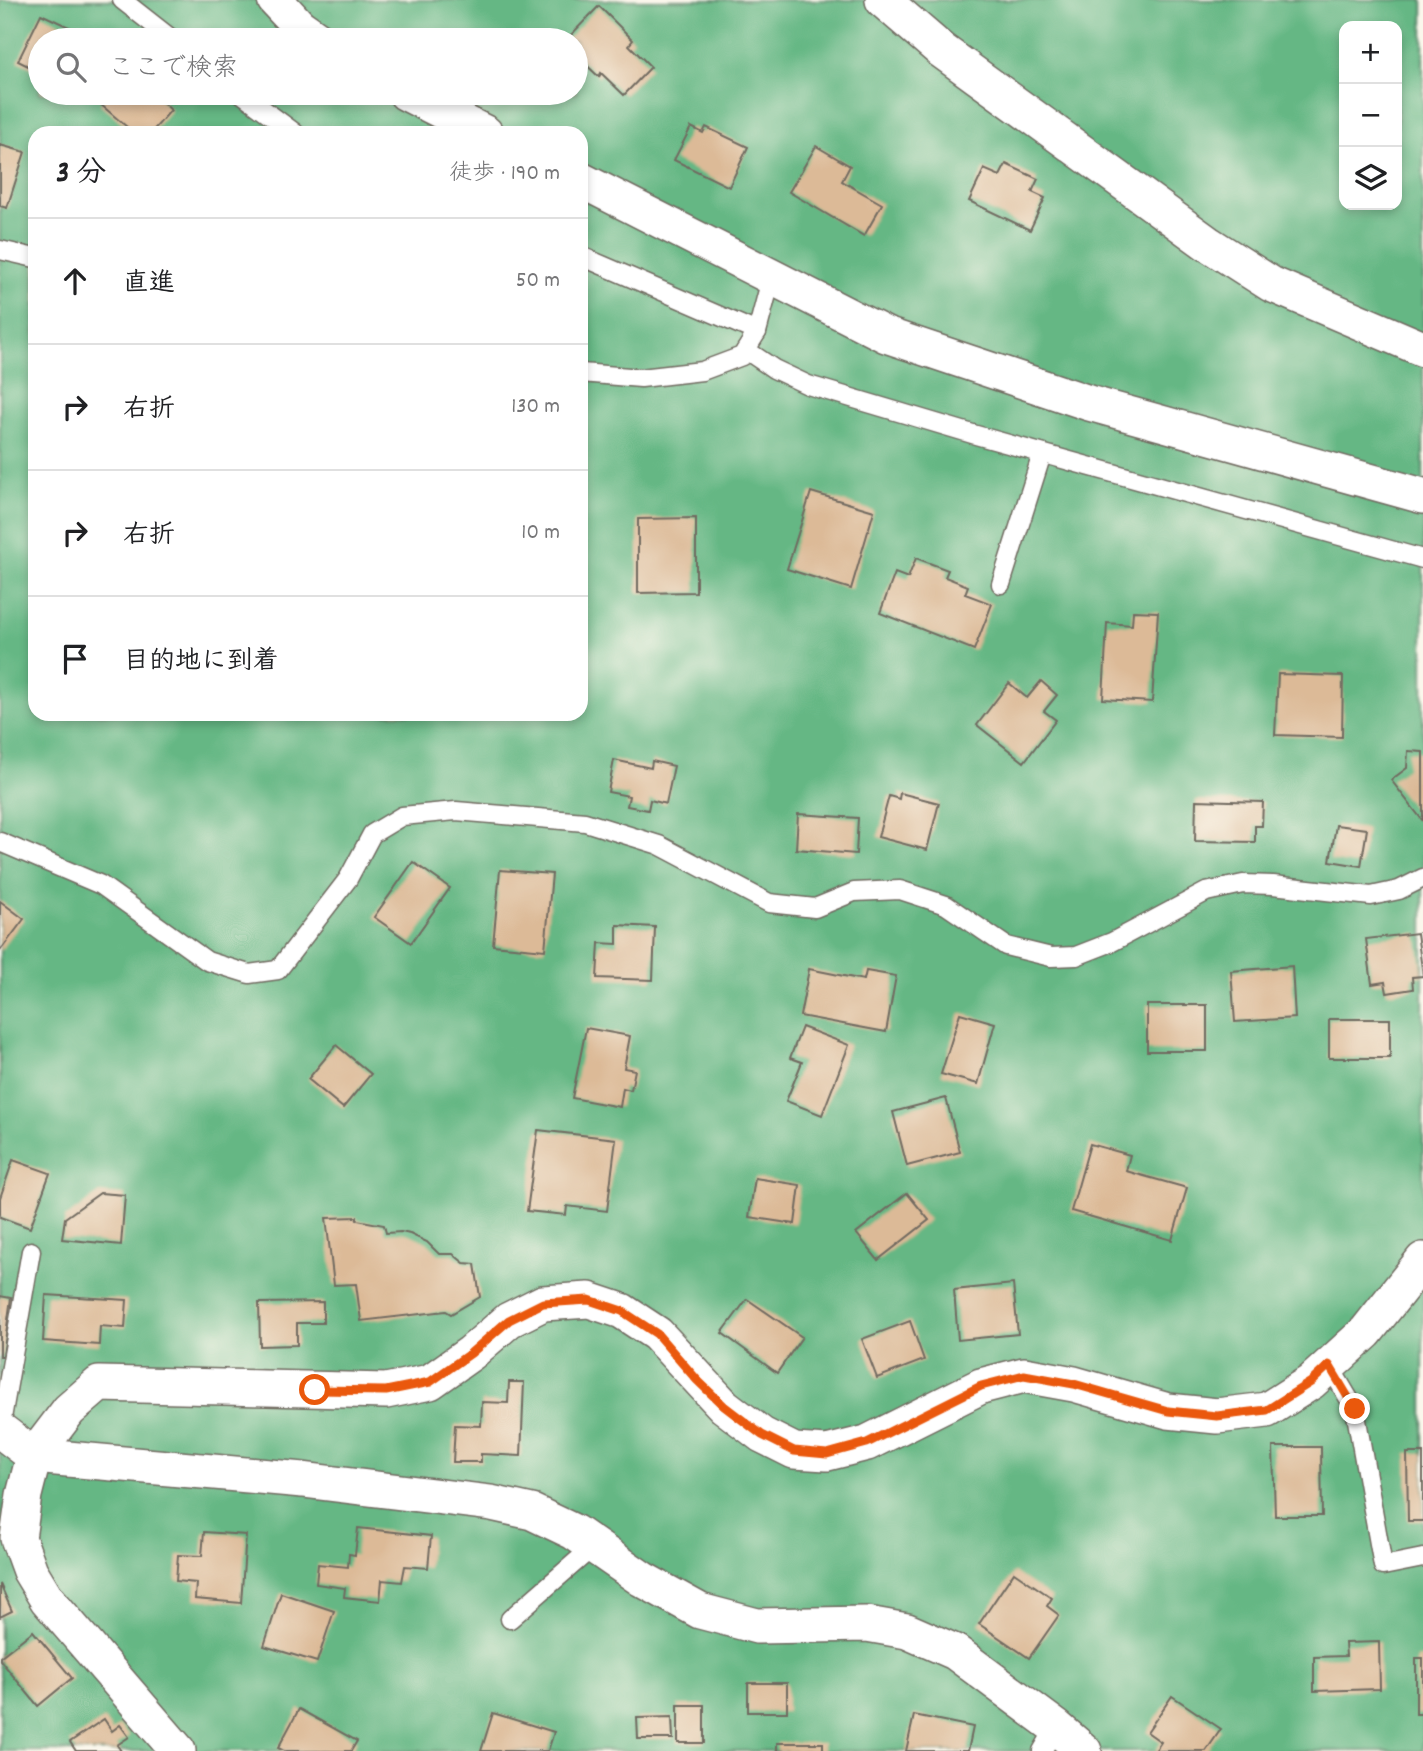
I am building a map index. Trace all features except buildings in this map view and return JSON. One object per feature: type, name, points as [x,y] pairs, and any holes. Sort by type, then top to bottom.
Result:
[{"type":"street","points":[[275,0],[302,28]]},
{"type":"street","points":[[883,0],[941,50],[1207,243],[1271,284],[1423,349]]},
{"type":"street","points":[[430,105],[471,126]]},
{"type":"street","points":[[588,184],[771,279],[850,315],[886,335],[1089,402],[1423,496]]},
{"type":"street","points":[[178,1751],[47,1600],[30,1571],[19,1538],[24,1495],[34,1456],[68,1410],[99,1384],[386,1391],[430,1382],[471,1353],[509,1320],[543,1303],[589,1300],[622,1311],[657,1334],[724,1406],[762,1435],[794,1451],[827,1454],[867,1443],[981,1386],[1024,1375],[1074,1384],[1168,1411],[1217,1416],[1267,1410],[1311,1382],[1366,1332],[1423,1260]]},
{"type":"street","points":[[0,1430],[34,1456],[223,1471],[491,1503],[532,1512],[574,1532],[642,1579],[700,1611],[757,1626],[867,1624],[907,1631],[955,1652],[1049,1739],[1084,1751]]},
{"type":"lane","points":[[122,0],[158,28]]},
{"type":"lane","points":[[258,105],[286,126]]},
{"type":"lane","points":[[0,250],[28,256]]},
{"type":"lane","points":[[588,260],[757,332]]},
{"type":"lane","points":[[588,374],[641,378],[702,371],[742,356],[757,332],[771,279]]},
{"type":"lane","points":[[746,350],[774,369],[808,385],[1041,454],[1423,559]]},
{"type":"lane","points":[[1001,584],[1041,454]]},
{"type":"lane","points":[[0,842],[101,885],[207,961],[249,974],[278,970],[348,879],[372,834],[402,816],[456,811],[585,822],[659,845],[769,904],[815,908],[854,892],[901,890],[946,905],[1006,946],[1051,957],[1076,956],[1112,942],[1206,892],[1253,884],[1371,896],[1399,890],[1423,878]]},
{"type":"lane","points":[[0,1430],[31,1251]]},
{"type":"lane","points":[[1329,1365],[1355,1409],[1383,1566],[1423,1558]]},
{"type":"lane","points":[[510,1619],[594,1546]]},
{"type":"green space","points":[[0,0],[1423,0],[1423,1751],[0,1751]]},
{"type":"route","points":[[315,1390],[386,1391],[430,1382],[471,1353],[509,1320],[543,1303],[589,1300],[622,1311],[657,1334],[724,1406],[762,1435],[794,1451],[827,1454],[867,1443],[981,1386],[1024,1375],[1074,1384],[1168,1411],[1217,1416],[1267,1410],[1311,1382],[1329,1365],[1355,1409]]}]
